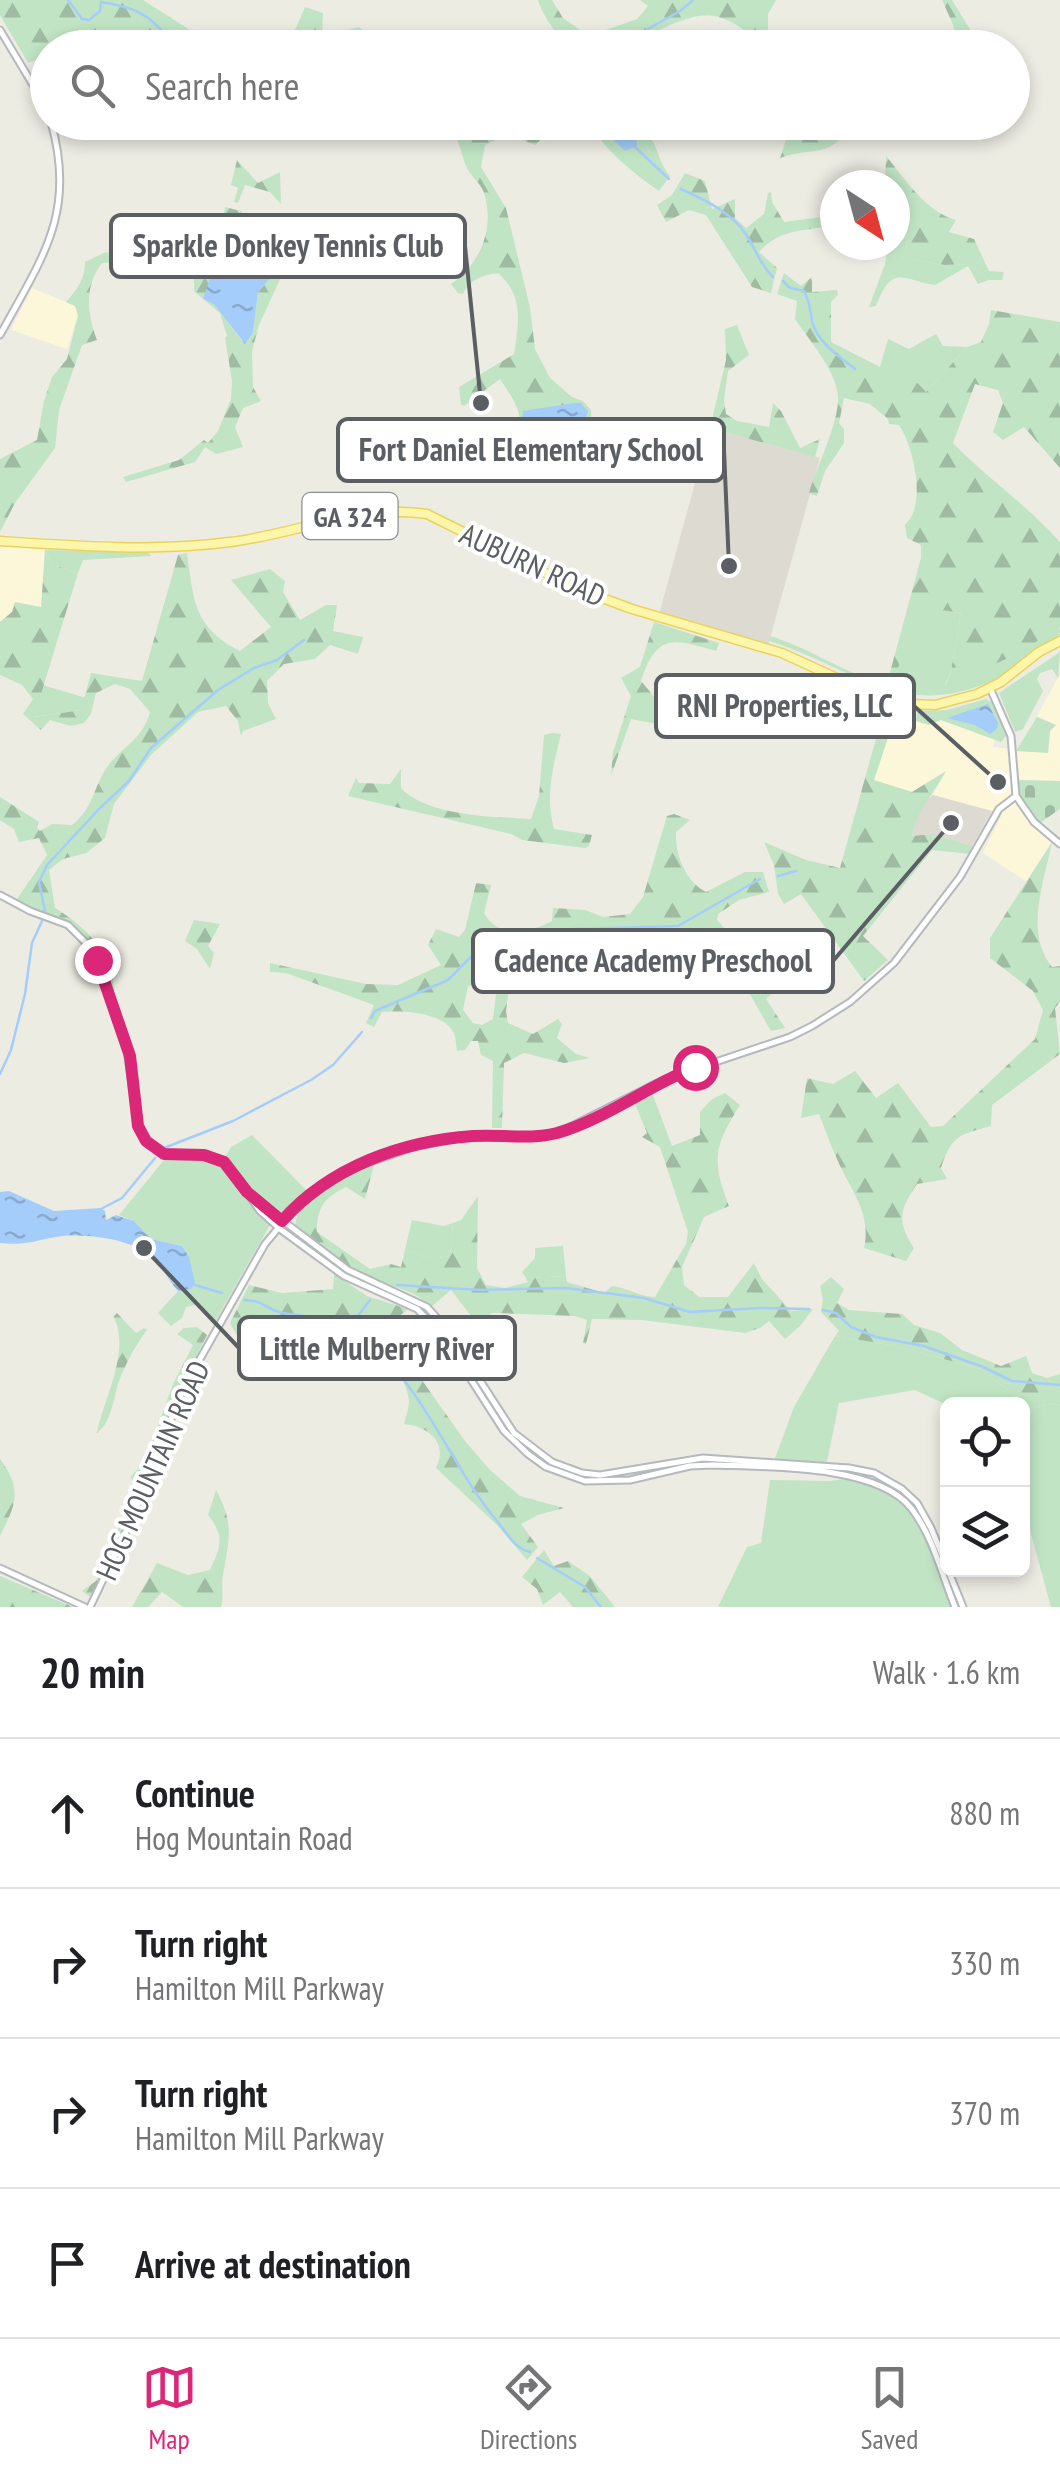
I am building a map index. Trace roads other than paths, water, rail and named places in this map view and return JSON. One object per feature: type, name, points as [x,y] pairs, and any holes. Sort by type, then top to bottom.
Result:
[{"type":"main road","name":"AUBURN ROAD","points":[[0,541],[200,546],[365,513],[409,511],[434,516],[578,589],[782,653],[878,698],[911,704],[934,705],[990,688],[1060,641]]},
{"type":"street","points":[[0,30],[30,80]]},
{"type":"street","points":[[0,335],[46,250],[58,217],[60,161],[55,140]]},
{"type":"street","points":[[990,688],[1012,736],[1016,796],[1034,822],[1060,844]]},
{"type":"street","name":"HOG MOUNTAIN ROAD","points":[[88,1607],[129,1525],[184,1390],[252,1266],[280,1224],[326,1181],[364,1162],[413,1146],[469,1136],[560,1132],[665,1079],[812,1026],[850,1002],[894,963],[960,877],[999,809],[1016,796]]},
{"type":"street","points":[[0,894],[21,907],[68,925],[90,947],[130,1056],[138,1126],[146,1141],[164,1154],[220,1159],[280,1224],[344,1276],[402,1301],[431,1321],[504,1432],[546,1468],[585,1481],[610,1482],[712,1465],[868,1479],[894,1492],[914,1511],[955,1607]]},
{"type":"street","points":[[280,1224],[348,1270],[427,1307],[446,1328],[514,1433],[552,1462],[600,1475],[703,1458],[874,1473],[902,1489],[917,1504],[940,1550]]},
{"type":"street","points":[[0,1568],[88,1607]]},
{"type":"street","points":[[951,1577],[963,1607]]},
{"type":"water","points":[[614,140],[636,140],[637,146],[625,151]]},
{"type":"water","points":[[261,265],[273,275],[258,292],[253,332],[245,344],[214,304],[203,299],[211,275]]},
{"type":"water","points":[[581,403],[588,411],[583,428],[591,454],[587,472],[578,476],[521,429],[523,411]]},
{"type":"water","points":[[988,704],[998,723],[990,734],[975,725],[947,718]]},
{"type":"water","points":[[9,1191],[54,1211],[100,1208],[105,1211],[106,1220],[116,1215],[134,1221],[151,1239],[182,1246],[195,1283],[191,1289],[178,1291],[148,1254],[107,1239],[73,1236],[0,1243],[0,1192]]},
{"type":"waterway","points":[[68,0],[82,19],[89,20],[100,11],[101,2],[135,11],[161,30]]},
{"type":"waterway","points":[[646,30],[693,0]]},
{"type":"waterway","points":[[634,146],[669,179]]},
{"type":"waterway","points":[[681,189],[734,220],[773,277]]},
{"type":"waterway","points":[[783,281],[790,288],[804,291],[818,335],[855,369]]},
{"type":"waterway","points":[[45,911],[39,882],[47,865],[129,781],[151,748],[218,690],[254,668],[277,660],[304,640]]},
{"type":"waterway","points":[[778,876],[796,871]]},
{"type":"waterway","points":[[371,1018],[375,1011],[448,980],[473,955],[502,939],[544,930],[678,926],[760,879]]},
{"type":"waterway","points":[[0,1074],[11,1050],[32,943],[42,921]]},
{"type":"waterway","points":[[164,1148],[233,1121],[311,1080],[333,1065],[362,1032]]},
{"type":"waterway","points":[[99,1210],[122,1198],[155,1158]]},
{"type":"waterway","points":[[195,1285],[222,1293]]},
{"type":"waterway","points":[[397,1285],[481,1290],[566,1288],[644,1298],[690,1312],[809,1309]]},
{"type":"waterway","points":[[244,1300],[279,1312],[332,1321],[366,1341],[409,1387],[478,1496],[508,1535],[530,1552]]},
{"type":"waterway","points":[[340,1323],[357,1317],[370,1300]]},
{"type":"waterway","points":[[823,1310],[836,1313],[851,1327],[876,1337],[924,1346],[1012,1381],[1060,1385]]},
{"type":"waterway","points":[[537,1558],[585,1587],[601,1607]]},
{"type":"place","name":"Sparkle Donkey Tennis Club","points":[[481,403]]},
{"type":"place","name":"Fort Daniel Elementary School","points":[[729,566]]},
{"type":"place","name":"RNI Properties, LLC","points":[[998,782]]},
{"type":"place","name":"Cadence Academy Preschool","points":[[951,823]]},
{"type":"place","name":"Little Mulberry River","points":[[144,1248]]}]
